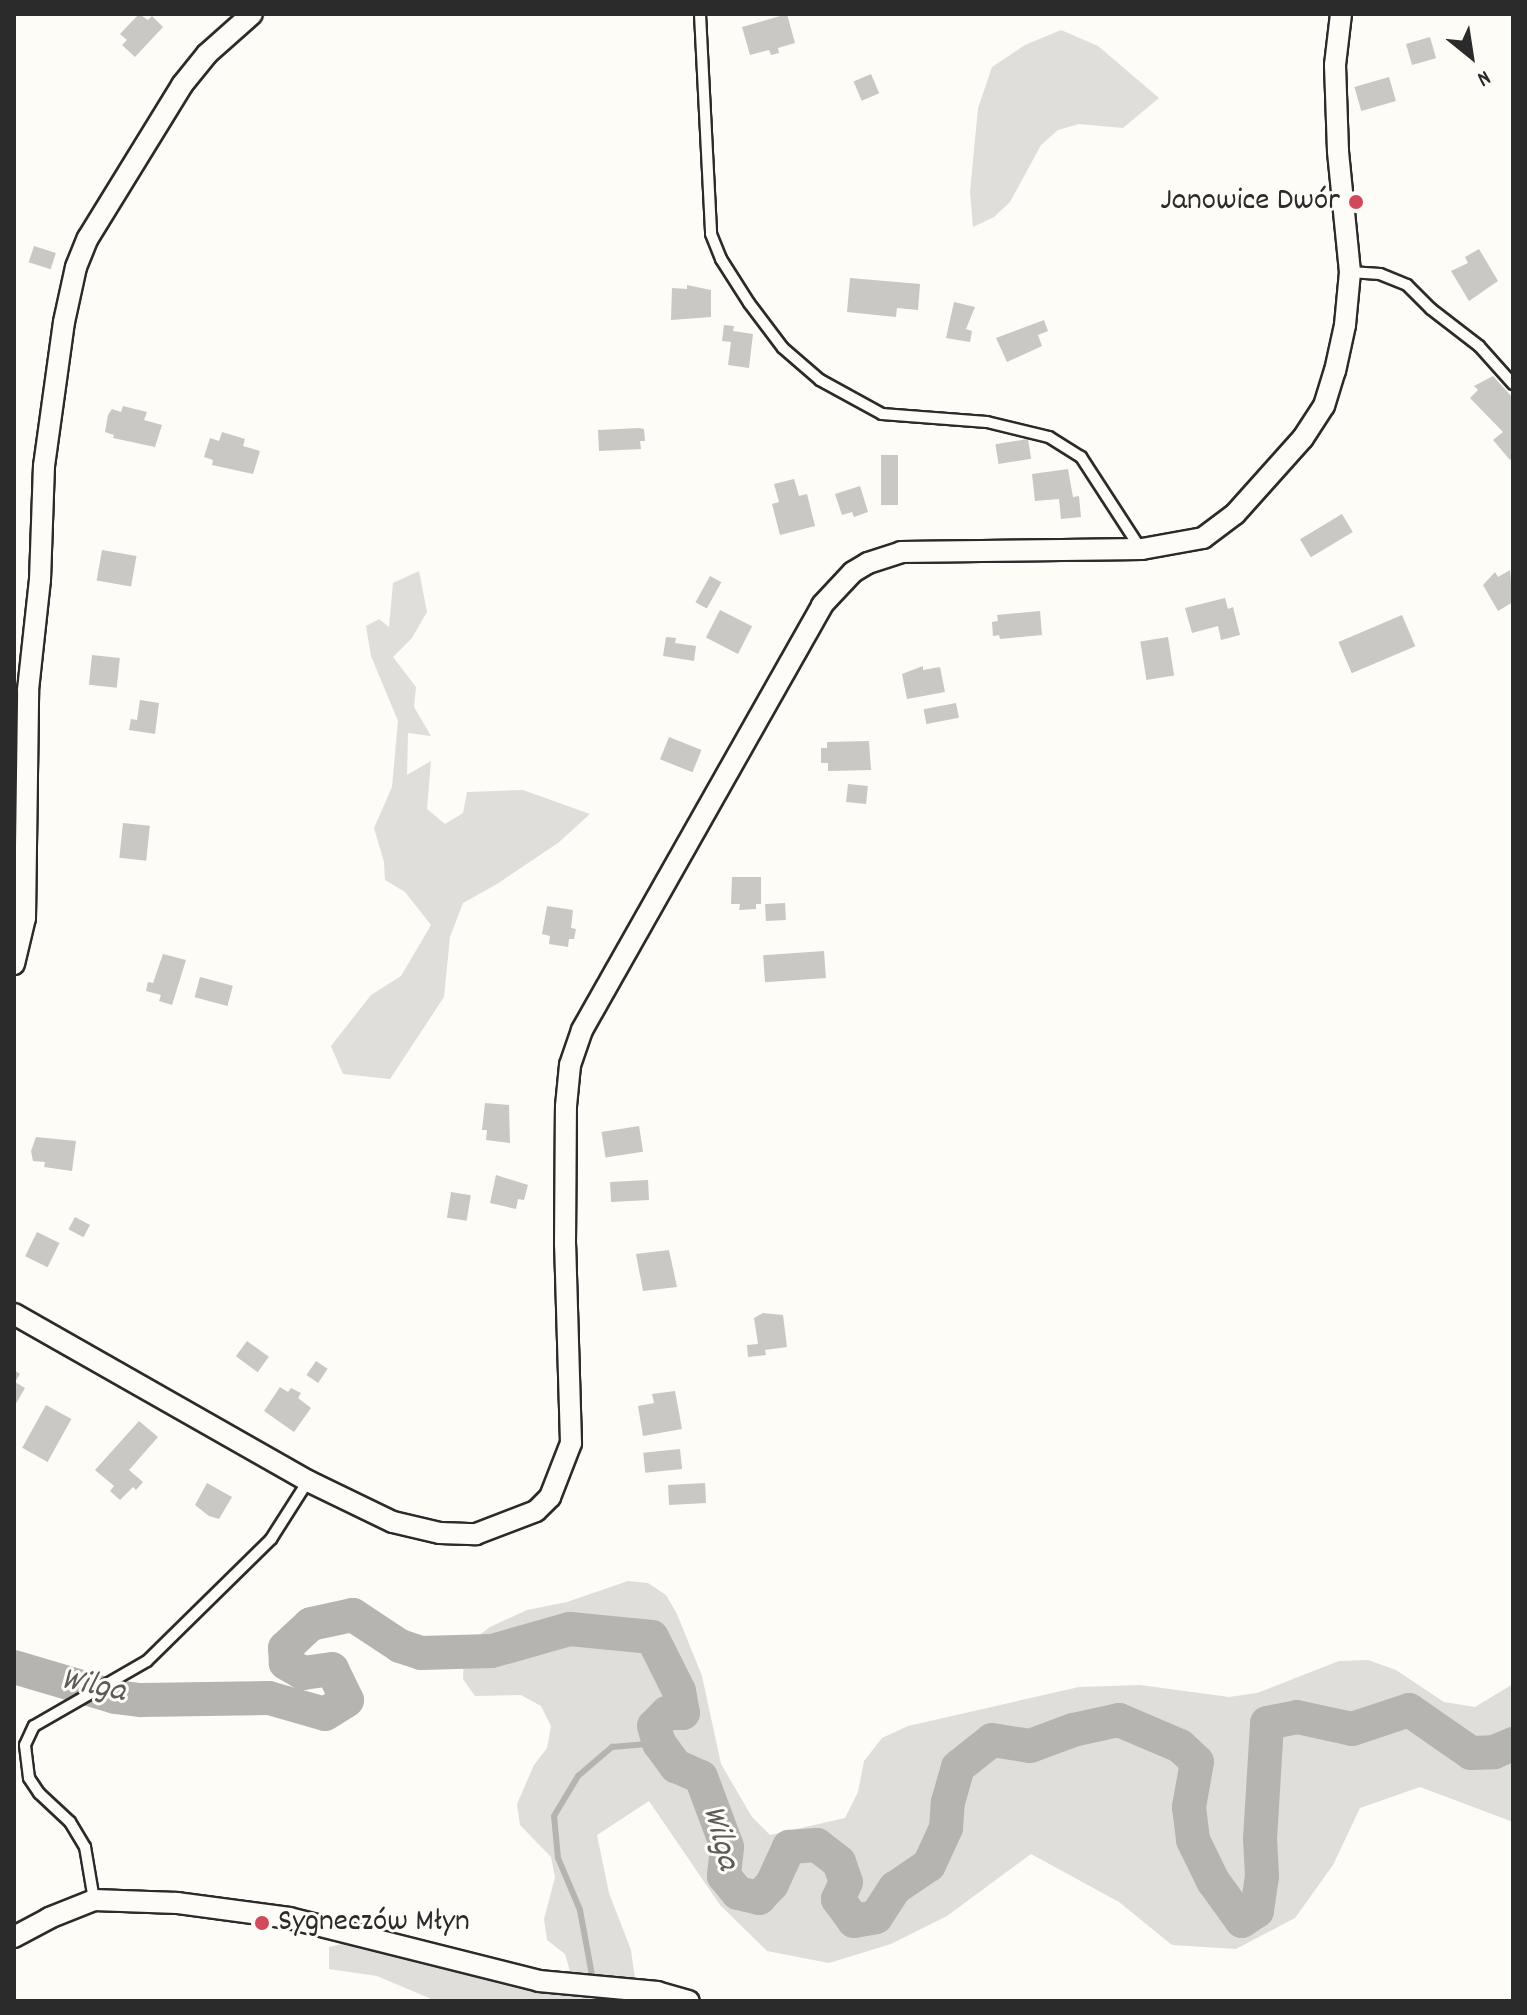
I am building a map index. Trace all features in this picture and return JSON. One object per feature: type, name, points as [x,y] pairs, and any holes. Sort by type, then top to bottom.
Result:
[{"type":"street","points":[[14,964],[25,918],[28,690],[40,580],[44,466],[64,322],[76,267],[88,238],[182,85],[207,54],[252,14]]},
{"type":"street","points":[[14,1314],[308,1481],[393,1522],[440,1533],[476,1534],[509,1524],[536,1511],[550,1497],[571,1443],[565,1245],[570,1065],[582,1030],[822,605],[853,572],[868,563],[901,552],[1142,549],[1203,538],[1235,514],[1303,438],[1324,406],[1335,371],[1345,325],[1350,272],[1337,137],[1335,65],[1341,14]]},
{"type":"street","points":[[14,1937],[49,1918],[94,1900],[177,1903],[289,1918],[539,1981],[657,1992],[689,2001]]},
{"type":"lane","points":[[700,14],[711,234],[721,259],[783,348],[820,380],[882,414],[987,422],[1049,437],[1081,457],[1142,549]]},
{"type":"lane","points":[[1350,272],[1380,274],[1407,285],[1431,309],[1479,346],[1513,384]]},
{"type":"lane","points":[[94,1900],[85,1847],[70,1822],[39,1793],[29,1778],[25,1745],[34,1726],[147,1661],[271,1539],[308,1481]]},
{"type":"shaded area","points":[[1061,30],[1098,46],[1159,98],[1123,128],[1079,124],[1058,130],[1041,145],[1010,202],[994,217],[973,227],[970,192],[978,108],[992,67],[1025,45]]},
{"type":"shaded area","points":[[419,571],[427,612],[412,638],[393,657],[416,687],[414,707],[431,736],[408,733],[407,775],[431,761],[427,809],[445,824],[463,813],[467,792],[523,790],[590,814],[558,843],[463,903],[450,937],[444,997],[390,1079],[343,1074],[331,1046],[371,995],[401,976],[431,925],[405,892],[385,880],[384,862],[374,828],[392,787],[398,721],[371,656],[366,626],[379,619],[389,627],[393,583]]},
{"type":"shaded area","points":[[628,1581],[648,1583],[666,1595],[677,1614],[702,1676],[721,1764],[752,1817],[770,1835],[845,1818],[858,1792],[864,1761],[882,1738],[908,1726],[1079,1687],[1140,1685],[1229,1697],[1257,1693],[1339,1661],[1368,1660],[1396,1670],[1444,1702],[1475,1707],[1513,1684],[1513,1822],[1420,1787],[1360,1808],[1333,1865],[1295,1918],[1236,1949],[1172,1945],[1119,1902],[1031,1854],[947,1916],[891,1944],[829,1963],[767,1951],[720,1905],[649,1801],[597,1835],[609,1893],[631,1950],[638,2001],[436,2001],[377,1976],[329,1969],[329,1947],[350,1942],[389,1955],[539,1989],[571,1975],[565,1954],[547,1940],[544,1919],[555,1877],[551,1857],[520,1825],[517,1804],[534,1765],[547,1748],[551,1726],[541,1706],[521,1695],[475,1696],[463,1679],[464,1658],[474,1639],[490,1627],[527,1610],[567,1602]]},
{"type":"building","points":[[139,14],[148,20],[152,16],[163,27],[135,57],[122,45],[127,40],[120,34]]},
{"type":"building","points":[[787,14],[795,43],[778,48],[779,53],[771,55],[769,50],[750,55],[742,27]]},
{"type":"building","points":[[1430,37],[1436,58],[1412,65],[1406,44]]},
{"type":"building","points":[[871,74],[879,93],[862,101],[854,81]]},
{"type":"building","points":[[1389,77],[1396,101],[1361,111],[1354,87]]},
{"type":"building","points":[[34,246],[56,253],[51,269],[29,262]]},
{"type":"building","points":[[1479,249],[1498,281],[1469,301],[1451,271],[1468,263],[1465,257]]},
{"type":"building","points":[[850,278],[920,284],[918,310],[897,308],[896,317],[847,312]]},
{"type":"building","points":[[687,285],[711,290],[711,317],[671,320],[672,288],[687,289]]},
{"type":"building","points":[[954,302],[975,307],[966,329],[972,331],[970,342],[946,338]]},
{"type":"building","points":[[1044,320],[1048,331],[1038,335],[1042,346],[1007,362],[996,338]]},
{"type":"building","points":[[724,325],[734,326],[733,331],[753,334],[749,368],[728,365],[731,342],[722,341]]},
{"type":"building","points":[[1493,376],[1513,398],[1513,457],[1510,460],[1493,440],[1503,432],[1470,398],[1478,390],[1474,386]]},
{"type":"building","points":[[123,406],[147,412],[144,420],[162,425],[155,447],[113,438],[114,435],[105,432],[112,409],[121,412]]},
{"type":"building","points":[[644,429],[645,441],[640,441],[641,449],[599,451],[598,430]]},
{"type":"building","points":[[222,432],[245,439],[243,446],[260,451],[253,474],[212,465],[213,460],[204,457],[210,438],[219,441]]},
{"type":"building","points":[[1028,439],[1031,459],[999,464],[995,444]]},
{"type":"building","points":[[881,455],[898,455],[898,505],[881,505]]},
{"type":"building","points":[[1068,469],[1073,497],[1079,496],[1081,517],[1061,519],[1059,499],[1035,501],[1032,474]]},
{"type":"building","points":[[794,479],[799,496],[807,494],[815,526],[780,535],[772,504],[779,502],[774,484]]},
{"type":"building","points":[[860,486],[868,512],[854,517],[852,512],[842,515],[835,494]]},
{"type":"building","points":[[1342,514],[1353,532],[1311,557],[1300,539]]},
{"type":"building","points":[[102,550],[136,556],[131,587],[97,581]]},
{"type":"building","points":[[1510,570],[1513,602],[1498,611],[1483,585],[1495,572],[1498,577]]},
{"type":"building","points":[[710,576],[721,582],[707,609],[695,602]]},
{"type":"building","points":[[1225,598],[1228,609],[1233,607],[1240,635],[1221,640],[1218,626],[1192,633],[1185,608]]},
{"type":"building","points":[[720,610],[752,626],[738,654],[706,638]]},
{"type":"building","points":[[1040,611],[1042,635],[1000,639],[999,635],[993,636],[992,622],[998,621],[997,615]]},
{"type":"building","points":[[1402,615],[1415,646],[1352,673],[1338,642]]},
{"type":"building","points":[[666,637],[676,638],[675,643],[696,646],[694,661],[663,656]]},
{"type":"building","points":[[1168,637],[1174,676],[1146,680],[1140,641]]},
{"type":"building","points":[[92,655],[120,658],[117,688],[89,685]]},
{"type":"building","points":[[923,666],[923,670],[940,667],[945,692],[907,699],[902,674]]},
{"type":"building","points":[[140,700],[159,703],[155,734],[129,730],[131,719],[137,720]]},
{"type":"building","points":[[956,703],[959,718],[926,724],[924,709]]},
{"type":"building","points":[[669,737],[701,750],[692,772],[660,759]]},
{"type":"building","points":[[869,741],[871,770],[828,771],[828,763],[821,763],[821,748],[827,748],[827,742]]},
{"type":"building","points":[[848,784],[868,786],[866,804],[846,802]]},
{"type":"building","points":[[123,823],[150,826],[146,861],[119,858]]},
{"type":"building","points":[[732,877],[761,877],[761,904],[756,904],[756,909],[739,910],[740,904],[731,904]]},
{"type":"building","points":[[785,903],[786,920],[766,921],[765,904]]},
{"type":"building","points":[[547,906],[573,910],[571,928],[576,929],[568,947],[549,944],[550,936],[542,934]]},
{"type":"building","points":[[824,951],[826,978],[765,982],[763,955]]},
{"type":"building","points":[[163,954],[186,960],[172,1005],[159,1001],[161,995],[146,991],[148,982],[153,983]]},
{"type":"building","points":[[200,977],[233,986],[227,1006],[195,997]]},
{"type":"building","points":[[485,1103],[509,1105],[510,1143],[486,1140],[487,1130],[482,1130]]},
{"type":"building","points":[[639,1126],[643,1152],[606,1158],[601,1132]]},
{"type":"building","points":[[36,1137],[76,1141],[72,1171],[44,1167],[45,1162],[33,1161],[31,1151]]},
{"type":"building","points":[[496,1175],[528,1185],[524,1200],[518,1199],[516,1209],[490,1203]]},
{"type":"building","points":[[648,1180],[649,1200],[611,1202],[610,1182]]},
{"type":"building","points":[[451,1192],[471,1195],[467,1221],[447,1218]]},
{"type":"building","points":[[75,1217],[90,1225],[83,1237],[68,1229]]},
{"type":"building","points":[[37,1232],[59,1243],[48,1267],[25,1256]]},
{"type":"building","points":[[669,1250],[677,1287],[643,1291],[636,1254]]},
{"type":"building","points":[[763,1313],[783,1315],[787,1347],[765,1350],[766,1355],[748,1357],[747,1345],[758,1344],[754,1318]]},
{"type":"building","points":[[247,1341],[269,1357],[258,1372],[236,1356]]},
{"type":"building","points":[[316,1361],[328,1369],[318,1383],[306,1375]]},
{"type":"building","points":[[14,1370],[20,1374],[15,1382],[25,1388],[14,1407]]},
{"type":"building","points":[[280,1387],[288,1392],[291,1388],[301,1393],[298,1398],[311,1408],[294,1432],[264,1411]]},
{"type":"building","points":[[675,1391],[682,1429],[643,1436],[638,1406],[654,1403],[652,1394]]},
{"type":"building","points":[[46,1405],[71,1419],[48,1462],[22,1448]]},
{"type":"building","points":[[139,1421],[158,1437],[129,1470],[143,1482],[120,1500],[110,1491],[114,1486],[95,1470]]},
{"type":"building","points":[[680,1449],[682,1469],[645,1473],[643,1453]]},
{"type":"building","points":[[207,1483],[232,1497],[219,1519],[209,1516],[195,1505]]},
{"type":"building","points":[[705,1483],[706,1503],[669,1505],[668,1485]]},
{"type":"waterway","name":"Wilga","points":[[14,1667],[115,1697],[141,1700],[269,1698],[325,1714],[347,1700],[332,1669],[303,1673],[286,1663],[285,1648],[311,1624],[353,1615],[400,1646],[421,1653],[492,1651],[570,1629],[652,1637],[679,1691],[683,1713],[667,1713],[654,1726],[659,1743],[676,1766],[701,1777],[727,1847],[724,1876],[738,1893],[759,1898],[772,1884],[789,1847],[817,1845],[839,1862],[846,1882],[838,1899],[854,1921],[876,1917],[895,1888],[929,1865],[946,1828],[948,1802],[958,1767],[992,1740],[1030,1746],[1073,1730],[1119,1720],[1180,1746],[1197,1762],[1189,1807],[1193,1840],[1213,1881],[1242,1921],[1257,1911],[1262,1876],[1260,1839],[1267,1723],[1297,1717],[1352,1729],[1409,1710],[1471,1753],[1494,1752],[1513,1744]]},
{"type":"waterway","points":[[592,1975],[580,1910],[558,1858],[554,1816],[578,1776],[612,1747],[659,1743]]},
{"type":"place","name":"Janowice Dwór","points":[[1356,202]]},
{"type":"place","name":"Sygneczów Młyn","points":[[262,1923]]}]
